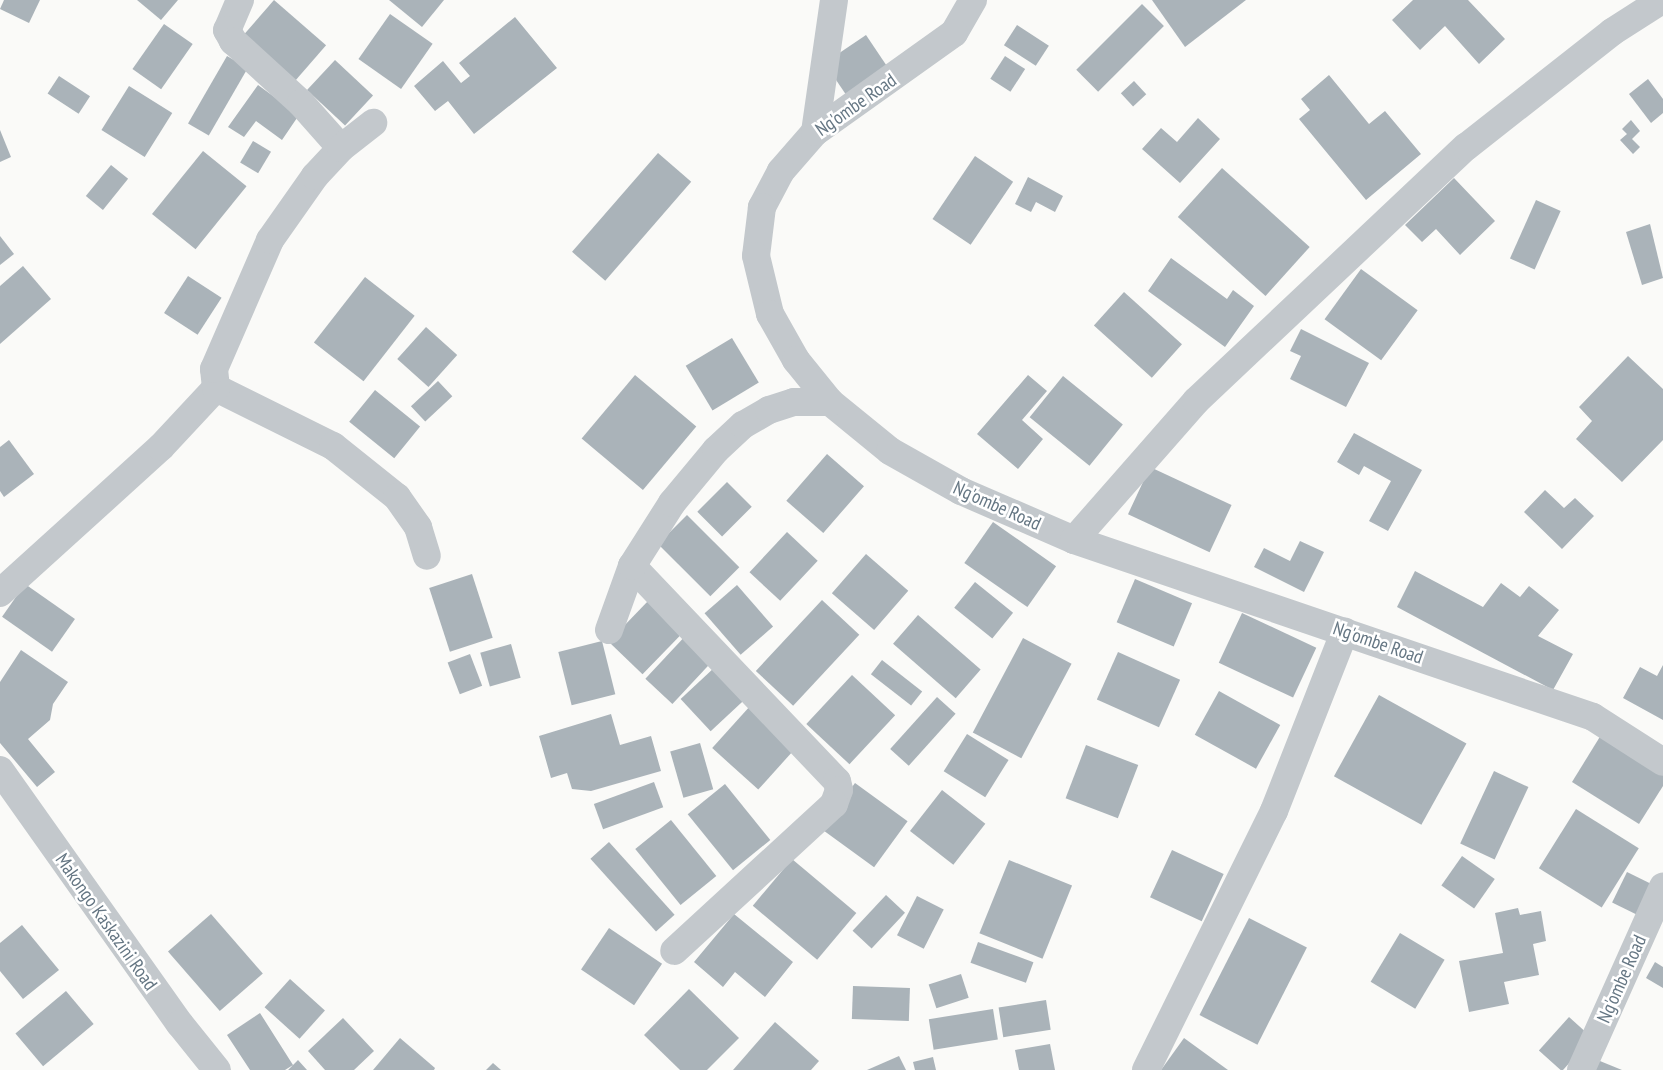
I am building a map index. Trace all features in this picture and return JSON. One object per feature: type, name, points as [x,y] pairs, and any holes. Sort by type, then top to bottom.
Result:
[{"type":"street","points":[[240,0],[227,30],[233,42],[301,103],[341,148]]},
{"type":"street","points":[[815,132],[834,0]]},
{"type":"street","name":"Ng'ombe Road","points":[[973,0],[954,33],[815,132],[781,171],[762,207],[756,256],[770,314],[796,360],[830,402],[890,451],[961,491],[1074,540],[1593,717],[1663,762]]},
{"type":"street","points":[[1074,540],[1196,401],[1466,147],[1612,32],[1662,0]]},
{"type":"street","points":[[0,594],[161,447],[216,388],[214,369],[270,240],[315,176],[341,148],[373,123]]},
{"type":"street","points":[[216,388],[333,446],[397,497],[418,527],[427,556]]},
{"type":"street","points":[[609,630],[632,566],[672,503],[716,450],[743,425],[769,410],[794,402],[830,402]]},
{"type":"street","points":[[632,566],[837,781],[839,790],[834,804],[674,951]]},
{"type":"street","points":[[1146,1070],[1274,811],[1345,631]]},
{"type":"street","name":"Makongo Kaskazini Road","points":[[0,770],[180,1024],[217,1070]]},
{"type":"street","name":"Ng'ombe Road","points":[[1581,1070],[1663,887]]},
{"type":"building","points":[[4,0],[40,0],[29,23],[0,9]]},
{"type":"building","points":[[137,0],[178,0],[161,20]]},
{"type":"building","points":[[274,0],[326,45],[291,85],[239,40]]},
{"type":"building","points":[[389,0],[444,0],[422,27]]},
{"type":"building","points":[[1152,0],[1246,0],[1185,47]]},
{"type":"building","points":[[1413,0],[1468,0],[1505,39],[1479,64],[1445,26],[1420,50],[1392,20]]},
{"type":"building","points":[[1142,4],[1164,26],[1098,92],[1076,70]]},
{"type":"building","points":[[390,14],[433,44],[401,89],[358,59]]},
{"type":"building","points":[[515,17],[557,68],[474,134],[448,101],[435,111],[414,86],[443,61],[461,83],[470,76],[459,63]]},
{"type":"building","points":[[164,24],[193,44],[161,89],[132,69]]},
{"type":"building","points":[[1017,25],[1049,46],[1036,66],[1004,45]]},
{"type":"building","points":[[866,35],[888,68],[847,96],[825,63]]},
{"type":"building","points":[[227,56],[248,68],[209,136],[188,124]]},
{"type":"building","points":[[1005,56],[1025,69],[1010,92],[990,79]]},
{"type":"building","points":[[335,60],[373,95],[345,125],[307,90]]},
{"type":"building","points":[[1329,75],[1369,124],[1385,111],[1421,154],[1366,200],[1299,119],[1310,110],[1301,99]]},
{"type":"building","points":[[59,76],[90,96],[79,114],[48,94]]},
{"type":"building","points":[[1648,79],[1663,99],[1663,113],[1651,123],[1629,94]]},
{"type":"building","points":[[1134,81],[1146,94],[1133,106],[1121,93]]},
{"type":"building","points":[[258,85],[299,115],[282,140],[256,121],[244,137],[228,127]]},
{"type":"building","points":[[129,86],[172,113],[145,157],[101,130]]},
{"type":"building","points":[[1198,118],[1220,139],[1180,183],[1142,149],[1161,128],[1177,142]]},
{"type":"building","points":[[1631,120],[1640,131],[1632,139],[1640,147],[1633,154],[1620,140],[1627,134],[1622,129]]},
{"type":"building","points":[[0,130],[11,157],[0,162]]},
{"type":"building","points":[[253,141],[271,152],[258,173],[240,162]]},
{"type":"building","points":[[203,151],[247,186],[196,249],[152,214]]},
{"type":"building","points":[[658,153],[691,182],[605,281],[572,252]]},
{"type":"building","points":[[975,156],[1013,182],[971,245],[933,219]]},
{"type":"building","points":[[111,165],[128,179],[103,210],[86,196]]},
{"type":"building","points":[[1222,168],[1310,247],[1266,296],[1178,217]]},
{"type":"building","points":[[1028,177],[1063,196],[1055,212],[1036,202],[1031,212],[1015,204]]},
{"type":"building","points":[[1454,178],[1495,221],[1460,255],[1436,229],[1422,242],[1405,225]]},
{"type":"building","points":[[1536,200],[1561,211],[1535,269],[1510,258]]},
{"type":"building","points":[[1650,224],[1663,278],[1642,285],[1626,232]]},
{"type":"building","points":[[0,236],[14,254],[0,265]]},
{"type":"building","points":[[1171,258],[1227,299],[1233,290],[1254,306],[1225,347],[1148,291]]},
{"type":"building","points":[[23,266],[51,299],[0,344],[0,286]]},
{"type":"building","points":[[1361,269],[1418,310],[1381,360],[1325,319]]},
{"type":"building","points":[[188,276],[222,298],[198,335],[164,313]]},
{"type":"building","points":[[365,277],[415,316],[364,381],[314,342]]},
{"type":"building","points":[[1124,292],[1182,344],[1152,378],[1094,325]]},
{"type":"building","points":[[426,327],[457,355],[428,387],[397,359]]},
{"type":"building","points":[[1301,329],[1369,363],[1346,407],[1290,379],[1301,356],[1290,351]]},
{"type":"building","points":[[732,338],[759,383],[712,410],[686,366]]},
{"type":"building","points":[[1628,356],[1663,389],[1663,440],[1622,482],[1576,439],[1592,421],[1579,407]]},
{"type":"building","points":[[635,375],[696,426],[643,490],[582,439]]},
{"type":"building","points":[[1028,375],[1047,391],[1022,420],[1043,439],[1018,469],[977,434]]},
{"type":"building","points":[[1063,376],[1123,424],[1089,466],[1030,417]]},
{"type":"building","points":[[438,381],[452,396],[425,422],[411,406]]},
{"type":"building","points":[[375,390],[420,427],[394,458],[349,422]]},
{"type":"building","points":[[1354,433],[1422,470],[1388,531],[1369,521],[1391,481],[1364,466],[1359,475],[1337,462]]},
{"type":"building","points":[[9,440],[34,474],[4,497],[0,491],[0,447]]},
{"type":"building","points":[[827,454],[864,486],[823,533],[786,501]]},
{"type":"building","points":[[1150,467],[1232,505],[1210,552],[1128,514]]},
{"type":"building","points":[[727,482],[752,507],[722,536],[697,512]]},
{"type":"building","points":[[1545,490],[1564,508],[1575,498],[1594,516],[1562,549],[1524,512]]},
{"type":"building","points":[[687,515],[739,567],[710,596],[658,544]]},
{"type":"building","points":[[993,522],[1056,566],[1027,607],[964,563]]},
{"type":"building","points":[[787,532],[818,561],[780,601],[749,572]]},
{"type":"building","points":[[1300,541],[1324,552],[1304,592],[1254,567],[1264,548],[1290,561]]},
{"type":"building","points":[[866,554],[908,591],[874,630],[832,593]]},
{"type":"building","points":[[1415,571],[1483,607],[1501,583],[1520,597],[1529,586],[1559,610],[1538,636],[1573,654],[1553,690],[1397,607]]},
{"type":"building","points":[[472,574],[493,638],[450,652],[429,588]]},
{"type":"building","points":[[1135,579],[1192,603],[1174,646],[1117,622]]},
{"type":"building","points":[[975,582],[1013,613],[992,638],[954,608]]},
{"type":"building","points":[[25,584],[75,619],[52,652],[2,617]]},
{"type":"building","points":[[737,585],[773,627],[741,655],[705,613]]},
{"type":"building","points":[[649,600],[683,633],[643,674],[609,642]]},
{"type":"building","points":[[822,600],[859,635],[793,706],[756,671]]},
{"type":"building","points":[[1242,613],[1316,648],[1293,698],[1219,663]]},
{"type":"building","points":[[918,615],[981,669],[956,698],[893,644]]},
{"type":"building","points":[[689,632],[716,657],[672,704],[645,679]]},
{"type":"building","points":[[1023,638],[1072,664],[1021,758],[973,732]]},
{"type":"building","points":[[602,641],[615,694],[572,705],[558,652]]},
{"type":"building","points":[[511,644],[521,678],[490,686],[480,653]]},
{"type":"building","points":[[21,650],[68,682],[53,704],[50,720],[28,739],[55,772],[37,787],[0,743],[0,682]]},
{"type":"building","points":[[1118,652],[1180,680],[1159,727],[1097,700]]},
{"type":"building","points":[[470,654],[482,686],[460,694],[448,663]]},
{"type":"building","points":[[882,660],[922,691],[911,706],[871,674]]},
{"type":"building","points":[[1663,665],[1663,720],[1623,698],[1640,667],[1657,676]]},
{"type":"building","points":[[715,667],[745,699],[711,731],[681,699]]},
{"type":"building","points":[[852,675],[895,715],[849,764],[806,724]]},
{"type":"building","points":[[1219,691],[1280,725],[1256,769],[1195,735]]},
{"type":"building","points":[[1379,695],[1466,743],[1421,825],[1334,776]]},
{"type":"building","points":[[937,697],[956,714],[909,766],[890,749]]},
{"type":"building","points":[[751,705],[797,746],[758,790],[712,748]]},
{"type":"building","points":[[611,714],[620,745],[651,736],[661,771],[591,791],[572,789],[567,773],[551,778],[539,736]]},
{"type":"building","points":[[967,734],[1009,760],[985,797],[944,771]]},
{"type":"building","points":[[1601,735],[1663,773],[1663,786],[1639,824],[1572,782]]},
{"type":"building","points":[[700,743],[713,789],[683,798],[670,752]]},
{"type":"building","points":[[1086,745],[1138,765],[1118,818],[1066,798]]},
{"type":"building","points":[[1494,771],[1528,787],[1495,860],[1460,844]]},
{"type":"building","points":[[654,782],[663,807],[603,829],[594,804]]},
{"type":"building","points":[[855,783],[908,821],[874,867],[821,829]]},
{"type":"building","points":[[725,784],[770,840],[733,870],[688,814]]},
{"type":"building","points":[[942,790],[985,824],[953,865],[910,831]]},
{"type":"building","points":[[1576,809],[1639,848],[1602,908],[1539,868]]},
{"type":"building","points":[[671,820],[716,876],[681,905],[635,849]]},
{"type":"building","points":[[609,842],[675,915],[656,932],[590,859]]},
{"type":"building","points":[[1172,850],[1224,874],[1202,921],[1150,897]]},
{"type":"building","points":[[1462,856],[1495,879],[1474,908],[1441,885]]},
{"type":"building","points":[[792,859],[856,913],[817,960],[753,906]]},
{"type":"building","points":[[1009,860],[1072,885],[1042,959],[979,933]]},
{"type":"building","points":[[1627,872],[1654,885],[1639,916],[1612,903]]},
{"type":"building","points":[[886,895],[905,913],[872,949],[853,931]]},
{"type":"building","points":[[917,896],[944,910],[924,949],[897,935]]},
{"type":"building","points":[[1518,908],[1520,915],[1541,911],[1546,941],[1533,944],[1539,975],[1504,982],[1509,1004],[1469,1012],[1459,961],[1503,953],[1495,913]]},
{"type":"building","points":[[211,914],[263,974],[220,1011],[168,951]]},
{"type":"building","points":[[734,914],[793,962],[765,997],[735,972],[723,987],[694,962]]},
{"type":"building","points":[[1249,918],[1307,948],[1257,1045],[1200,1015]]},
{"type":"building","points":[[22,925],[59,970],[23,999],[0,971],[0,943]]},
{"type":"building","points":[[609,928],[662,964],[634,1005],[581,969]]},
{"type":"building","points":[[1400,933],[1445,960],[1415,1009],[1371,982]]},
{"type":"building","points":[[978,942],[1033,962],[1026,983],[970,963]]},
{"type":"building","points":[[1655,962],[1663,967],[1663,988],[1646,978]]},
{"type":"building","points":[[961,974],[969,998],[936,1008],[929,985]]},
{"type":"building","points":[[290,979],[325,1010],[300,1039],[265,1007]]},
{"type":"building","points":[[853,986],[910,988],[909,1021],[852,1019]]},
{"type":"building","points":[[689,989],[739,1038],[707,1070],[680,1070],[644,1035]]},
{"type":"building","points":[[66,991],[94,1024],[43,1066],[15,1033]]},
{"type":"building","points":[[1046,1000],[1051,1030],[1003,1037],[999,1008]]},
{"type":"building","points":[[993,1009],[998,1040],[934,1050],[929,1019]]},
{"type":"building","points":[[260,1013],[293,1065],[285,1070],[250,1070],[227,1035]]},
{"type":"building","points":[[1569,1017],[1592,1038],[1563,1070],[1561,1070],[1539,1050]]},
{"type":"building","points":[[343,1018],[374,1051],[354,1070],[325,1070],[308,1051]]},
{"type":"building","points":[[775,1022],[819,1061],[811,1070],[733,1070]]},
{"type":"building","points":[[400,1038],[435,1068],[434,1070],[373,1070]]},
{"type":"building","points":[[1184,1038],[1228,1070],[1161,1070]]},
{"type":"building","points":[[1050,1044],[1055,1070],[1019,1070],[1015,1050]]},
{"type":"building","points":[[899,1056],[906,1070],[867,1070]]},
{"type":"building","points":[[933,1057],[936,1070],[915,1070],[913,1062]]},
{"type":"building","points":[[1595,1059],[1622,1070],[1590,1070]]},
{"type":"building","points":[[298,1060],[307,1070],[288,1070]]},
{"type":"building","points":[[493,1063],[501,1070],[486,1070]]}]
